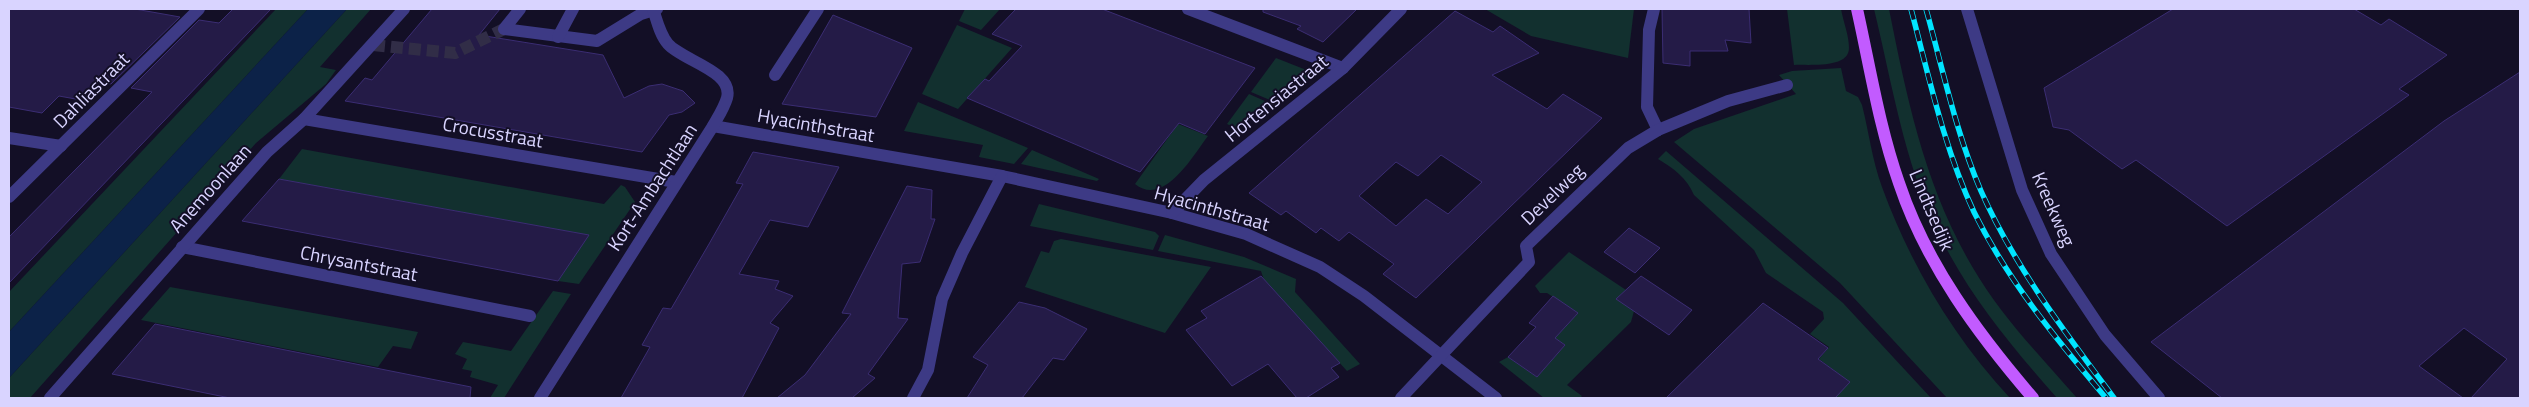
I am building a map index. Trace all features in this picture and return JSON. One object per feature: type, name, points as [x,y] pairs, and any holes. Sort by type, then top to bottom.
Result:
[{"type":"main road","name":"Lindtsedijk","points":[[1857,9],[1890,153],[1907,206],[1919,235],[1950,292],[1978,332],[2033,398]]},
{"type":"street","name":"Dahliastraat","points":[[9,197],[199,9]]},
{"type":"street","name":"Anemoonlaan","points":[[50,398],[266,152],[304,118],[404,9]]},
{"type":"street","name":"Kort-Ambachtlaan","points":[[520,9],[504,29],[597,41],[640,14],[654,9],[660,32],[669,45],[687,59],[719,76],[727,87],[726,99],[713,126],[540,398]]},
{"type":"street","points":[[558,37],[573,9]]},
{"type":"street","points":[[775,75],[818,9]]},
{"type":"street","points":[[1188,9],[1343,68]]},
{"type":"street","name":"Hortensiastraat","points":[[1172,213],[1204,180],[1343,68],[1401,9]]},
{"type":"street","points":[[1654,9],[1649,30],[1647,107],[1658,130]]},
{"type":"street","name":"Kreekweg","points":[[1967,9],[2022,190],[2052,254],[2105,335],[2159,398]]},
{"type":"street","name":"Develweg","points":[[1401,398],[1529,262],[1526,246],[1628,148],[1658,130],[1728,101],[1787,85]]},
{"type":"street","name":"Crocusstraat","points":[[304,118],[676,182]]},
{"type":"street","name":"Hyacinthstraat","points":[[713,126],[1002,176],[1172,213],[1246,234],[1320,266],[1442,355],[1496,398]]},
{"type":"street","points":[[9,138],[61,146]]},
{"type":"street","points":[[913,398],[928,370],[942,300],[962,253],[1002,176]]},
{"type":"street","name":"Chrysantstraat","points":[[182,247],[530,316]]},
{"type":"green space","points":[[276,9],[308,9],[9,332],[9,292]]},
{"type":"green space","points":[[347,9],[371,9],[320,67],[336,70],[326,84],[256,143],[30,398],[9,398],[9,378]]},
{"type":"green space","points":[[965,9],[1000,9],[981,30],[959,21]]},
{"type":"green space","points":[[1485,9],[1634,9],[1628,58],[1531,36]]},
{"type":"green space","points":[[1787,9],[1841,9],[1849,43],[1847,55],[1842,59],[1827,64],[1794,65]]},
{"type":"green space","points":[[1874,9],[1889,9],[1903,76],[1920,142],[1942,206],[1956,237],[1973,268],[1996,303],[2022,336],[2077,398],[2057,398],[1991,319],[1950,255],[1926,205],[1916,178],[1893,94]]},
{"type":"green space","points":[[957,25],[1012,48],[958,109],[922,94]]},
{"type":"green space","points":[[1276,58],[1314,73],[1307,81],[1293,81],[1270,100],[1251,92]]},
{"type":"green space","points":[[1841,68],[1846,91],[1858,97],[1862,105],[1882,187],[1893,216],[1920,272],[1970,351],[2010,398],[1947,398],[1840,283],[1674,142],[1694,129],[1796,94],[1779,75],[1792,71]]},
{"type":"green space","points":[[1249,94],[1267,102],[1236,128],[1227,124]]},
{"type":"green space","points":[[918,102],[1028,148],[1014,164],[979,157],[983,145],[904,131]]},
{"type":"green space","points":[[1178,124],[1208,136],[1177,176],[1167,184],[1157,189],[1146,190],[1135,184]]},
{"type":"green space","points":[[302,149],[604,204],[621,185],[625,187],[635,202],[579,284],[558,281],[588,235],[279,179]]},
{"type":"green space","points":[[1032,150],[1099,179],[1097,181],[1021,164]]},
{"type":"green space","points":[[1666,151],[1843,303],[1931,398],[1835,398],[1849,382],[1819,359],[1829,347],[1810,334],[1824,319],[1823,312],[1766,273],[1754,250],[1694,195],[1688,183],[1679,174],[1658,159]]},
{"type":"green space","points":[[1039,204],[1155,232],[1159,236],[1153,250],[1030,226]]},
{"type":"green space","points":[[1165,235],[1244,257],[1296,279],[1295,292],[1360,364],[1347,371],[1264,280],[1261,271],[1158,251]]},
{"type":"green space","points":[[1061,239],[1211,267],[1165,333],[1025,287],[1041,251],[1049,253],[1054,241]]},
{"type":"green space","points":[[1569,252],[1626,290],[1620,295],[1634,311],[1631,322],[1567,385],[1582,396],[1580,398],[1544,398],[1499,362],[1508,357],[1537,377],[1565,345],[1555,338],[1578,313],[1547,293],[1540,293],[1535,286]]},
{"type":"green space","points":[[170,287],[418,332],[411,349],[393,346],[378,367],[141,320]]},
{"type":"green space","points":[[553,291],[571,294],[504,398],[490,398],[498,385],[470,377],[472,371],[462,369],[467,359],[455,354],[463,342],[511,351]]},
{"type":"water","points":[[308,9],[347,9],[9,378],[9,332]]},
{"type":"building","points":[[9,9],[135,9],[180,17],[111,84],[99,82],[81,100],[59,96],[42,113],[9,107]]},
{"type":"building","points":[[233,9],[271,9],[9,283],[9,237],[152,92],[131,88],[199,20],[219,23]]},
{"type":"building","points":[[432,9],[500,9],[479,35],[603,55],[624,98],[649,86],[662,84],[683,91],[695,103],[682,112],[669,115],[642,152],[345,101],[365,78],[372,80]]},
{"type":"building","points":[[1016,9],[1102,9],[1255,68],[1205,134],[1179,123],[1140,172],[967,98],[985,79],[989,81],[1022,46],[992,34]]},
{"type":"building","points":[[1263,9],[1357,9],[1323,42],[1297,29],[1301,26],[1263,12]]},
{"type":"building","points":[[1662,9],[1749,9],[1751,43],[1725,40],[1728,51],[1690,51],[1690,66],[1663,63]]},
{"type":"building","points":[[2173,9],[2354,9],[2381,25],[2389,19],[2447,55],[2399,89],[2409,95],[2227,226],[2136,160],[2122,169],[2069,130],[2053,127],[2044,88]]},
{"type":"building","points":[[1455,11],[1493,32],[1500,26],[1539,53],[1492,75],[1547,109],[1563,94],[1602,118],[1416,298],[1383,274],[1394,264],[1349,232],[1339,241],[1321,228],[1316,233],[1286,211],[1281,215],[1249,193]],"holes":[[[1441,155],[1482,182],[1448,214],[1426,199],[1396,226],[1359,196],[1396,162],[1418,176]]]},
{"type":"building","points":[[833,15],[912,48],[876,117],[782,104]]},
{"type":"building","points":[[2520,72],[2520,398],[2471,398],[2507,359],[2464,328],[2419,366],[2463,398],[2222,398],[2151,342],[2444,121]]},
{"type":"building","points":[[753,152],[839,167],[808,227],[770,220],[739,274],[779,281],[775,289],[793,296],[770,323],[779,328],[742,398],[621,398],[650,347],[642,345],[663,308],[671,309],[709,244],[743,184],[736,183]]},
{"type":"building","points":[[279,179],[589,235],[558,281],[242,221]]},
{"type":"building","points":[[907,186],[932,190],[931,219],[935,219],[920,262],[902,264],[898,318],[908,319],[868,374],[875,378],[852,398],[777,398],[805,375],[851,314],[842,313]]},
{"type":"building","points":[[1629,228],[1660,248],[1635,273],[1604,252]]},
{"type":"building","points":[[1261,276],[1340,363],[1331,368],[1339,377],[1306,398],[1297,398],[1268,364],[1232,386],[1186,330],[1207,318],[1201,311]]},
{"type":"building","points":[[1641,276],[1692,310],[1669,335],[1616,299]]},
{"type":"building","points":[[1553,296],[1578,313],[1555,338],[1565,345],[1537,377],[1508,357],[1536,327],[1529,323]]},
{"type":"building","points":[[1019,302],[1045,308],[1087,329],[1064,360],[1053,358],[1022,398],[967,398],[988,365],[973,357]]},
{"type":"building","points":[[1763,303],[1828,348],[1818,359],[1850,382],[1835,398],[1666,398]]},
{"type":"building","points":[[155,324],[471,387],[470,398],[230,398],[112,374]]},
{"type":"tunnel","points":[[373,45],[455,53],[504,29]]},
{"type":"railway","points":[[1911,9],[1946,138],[1963,188],[1974,212],[2002,262],[2034,309],[2106,398]]},
{"type":"railway","points":[[1926,9],[1964,147],[1994,219],[2042,298],[2114,398]]}]
